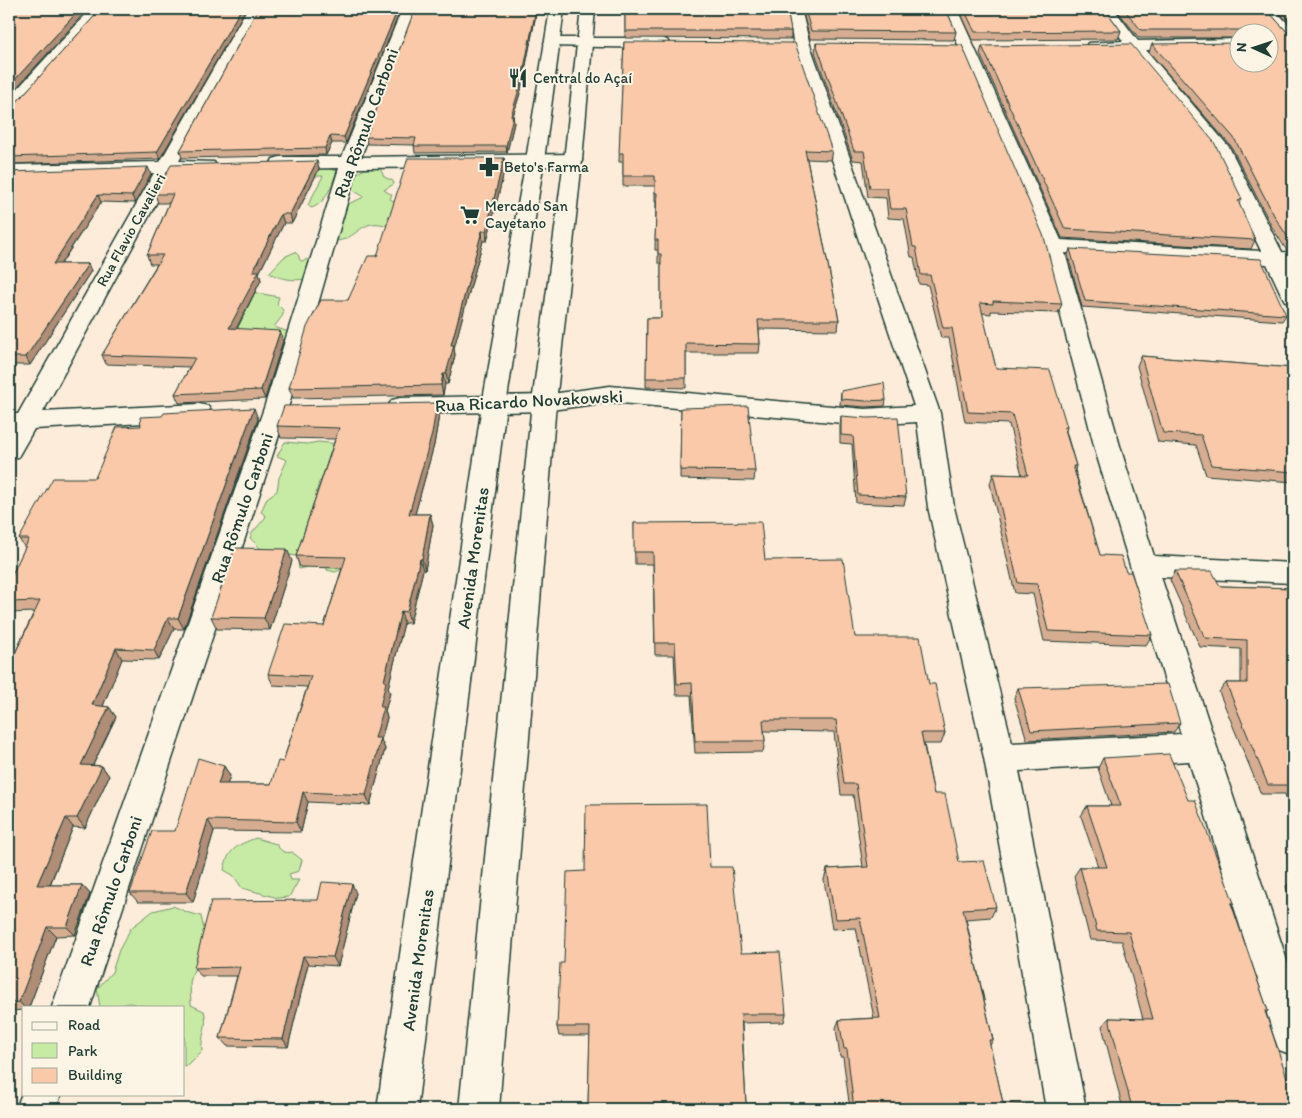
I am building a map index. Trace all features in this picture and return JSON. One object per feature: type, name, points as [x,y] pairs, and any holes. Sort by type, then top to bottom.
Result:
[{"type":"street","points":[[9,108],[99,9]]},
{"type":"street","name":"Rua Flavio Cavalieri","points":[[9,451],[17,422],[254,9]]},
{"type":"street","name":"Rua Rômulo Carboni","points":[[71,1006],[276,408],[350,161],[408,9]]},
{"type":"street","name":"Avenida Morenitas","points":[[397,1109],[494,405],[535,160],[557,9]]},
{"type":"street","points":[[479,1109],[544,403],[573,160],[588,9]]},
{"type":"street","points":[[794,9],[802,45],[928,414],[941,507],[1000,758],[1066,1109]]},
{"type":"street","points":[[950,9],[1053,246],[1109,453],[1143,566],[1199,747],[1293,1036]]},
{"type":"street","points":[[1107,9],[1134,45],[1220,147],[1284,259],[1293,296]]},
{"type":"street","points":[[1266,9],[1293,38]]},
{"type":"street","points":[[552,43],[674,44]]},
{"type":"street","points":[[1075,46],[1230,44]]},
{"type":"street","points":[[262,164],[350,161],[573,160]]},
{"type":"street","points":[[9,171],[223,165]]},
{"type":"street","points":[[1053,246],[1284,259]]},
{"type":"street","name":"Rua Ricardo Novakowski","points":[[375,407],[544,403],[610,394],[865,417],[928,414]]},
{"type":"street","points":[[17,422],[218,411]]},
{"type":"street","points":[[1143,566],[1293,573]]},
{"type":"street","points":[[1000,758],[1199,747]]},
{"type":"street","points":[[36,1109],[41,1096]]},
{"type":"green space","points":[[246,165],[328,168],[337,171],[331,187],[324,198],[311,208],[308,205],[323,176]]},
{"type":"green space","points":[[380,168],[384,177],[393,181],[394,184],[384,190],[392,195],[390,199],[396,203],[388,217],[390,222],[388,226],[371,224],[349,237],[334,241],[343,206],[363,196],[351,189],[355,185],[353,175],[365,169]]},
{"type":"green space","points":[[295,252],[302,261],[309,259],[306,279],[287,279],[269,273],[284,257]]},
{"type":"green space","points":[[252,292],[279,297],[277,304],[283,310],[283,315],[274,327],[289,332],[286,344],[272,353],[278,357],[274,379],[265,379],[227,331]]},
{"type":"green space","points":[[285,442],[340,444],[324,478],[319,482],[316,493],[318,497],[313,504],[312,517],[346,561],[340,570],[335,572],[327,570],[327,567],[314,565],[299,569],[297,556],[264,552],[250,538],[266,516],[261,512],[267,498],[277,491],[279,478],[287,460],[277,456]]},
{"type":"green space","points":[[256,838],[276,844],[282,851],[292,852],[302,860],[299,871],[289,874],[291,880],[299,880],[289,897],[278,898],[242,888],[233,875],[224,870],[228,857],[234,849]]},
{"type":"green space","points":[[173,906],[201,916],[205,935],[190,982],[191,1005],[204,1011],[205,1016],[202,1051],[185,1066],[185,1006],[145,1006],[129,1003],[118,1006],[100,1006],[97,989],[112,972],[119,950],[131,928],[153,911]]},
{"type":"building","points":[[9,9],[80,9],[9,86]]},
{"type":"building","points":[[101,9],[241,9],[157,152],[9,157],[9,108],[13,106]]},
{"type":"building","points":[[258,9],[398,9],[344,137],[330,136],[325,148],[180,151]]},
{"type":"building","points":[[415,9],[536,9],[521,83],[511,116],[513,116],[506,146],[414,146],[416,138],[366,137]]},
{"type":"building","points":[[625,9],[787,9],[791,31],[625,31]]},
{"type":"building","points":[[805,9],[946,9],[956,32],[811,31]]},
{"type":"building","points":[[964,9],[1105,9],[1121,31],[975,32]]},
{"type":"building","points":[[1124,9],[1266,9],[1278,22],[1230,22],[1230,30],[1141,30]]},
{"type":"building","points":[[1286,9],[1293,9],[1293,16]]},
{"type":"building","points":[[1280,24],[1293,36],[1293,242],[1291,242],[1276,219],[1234,138],[1152,44],[1230,43],[1230,72],[1280,72]]},
{"type":"building","points":[[624,42],[795,43],[832,151],[805,150],[839,320],[758,320],[760,344],[686,343],[686,378],[646,378],[647,318],[661,318],[661,254],[658,254],[658,240],[655,240],[657,193],[655,193],[655,176],[623,176],[623,153],[619,153]]},
{"type":"building","points":[[816,43],[962,45],[1044,237],[1062,304],[993,301],[993,304],[980,303],[996,368],[1050,370],[1067,427],[1064,427],[1076,466],[1073,466],[1100,555],[1121,556],[1126,572],[1131,572],[1152,635],[1048,631],[1037,584],[1018,583],[993,474],[1028,475],[1012,414],[968,412],[952,328],[943,328],[930,275],[921,275],[916,247],[913,247],[906,209],[890,209],[887,188],[870,188],[864,151],[854,151]]},
{"type":"building","points":[[1131,44],[1214,142],[1242,199],[1238,201],[1255,240],[1065,229],[982,46]]},
{"type":"building","points":[[408,158],[504,158],[486,231],[482,231],[451,345],[454,345],[441,385],[289,388],[307,327],[321,300],[348,300],[368,256],[377,256]]},
{"type":"building","points":[[317,161],[290,214],[281,214],[253,271],[259,271],[229,328],[280,331],[261,390],[175,394],[195,358],[102,355],[163,255],[147,255],[173,194],[155,194],[171,165]]},
{"type":"building","points":[[148,167],[132,196],[98,195],[53,264],[88,264],[26,357],[9,357],[9,172]]},
{"type":"building","points":[[1070,249],[1261,259],[1286,315],[1085,301]]},
{"type":"building","points":[[1141,356],[1293,368],[1293,472],[1211,465],[1201,435],[1163,433]]},
{"type":"building","points":[[884,383],[886,400],[841,399],[841,391]]},
{"type":"building","points":[[437,403],[432,434],[409,514],[430,514],[422,559],[420,559],[407,612],[401,611],[384,681],[386,682],[380,707],[384,707],[375,738],[381,738],[366,795],[303,792],[296,822],[208,820],[186,893],[130,893],[152,831],[175,831],[198,758],[224,766],[218,784],[271,784],[278,761],[283,762],[311,676],[268,674],[285,624],[324,626],[346,557],[296,556],[339,428],[277,426],[284,406]]},
{"type":"building","points":[[748,406],[755,471],[680,470],[681,408]]},
{"type":"building","points":[[254,408],[178,618],[168,618],[154,650],[116,648],[92,705],[109,707],[81,765],[102,766],[77,818],[66,818],[37,885],[82,885],[67,927],[47,927],[19,1002],[9,1003],[9,666],[40,601],[9,602],[9,581],[29,539],[19,539],[53,478],[95,478],[117,427],[141,426],[140,417],[162,416],[164,413]]},
{"type":"building","points":[[841,416],[867,418],[898,417],[906,497],[858,495],[853,436],[841,435]]},
{"type":"building","points":[[761,522],[765,560],[843,559],[855,637],[920,637],[929,684],[935,684],[945,733],[921,733],[934,794],[945,794],[959,862],[984,861],[996,907],[963,909],[993,1040],[989,1040],[1003,1103],[1038,1105],[1039,1109],[854,1109],[847,1049],[844,1049],[839,1020],[880,1018],[860,918],[835,919],[827,869],[868,867],[856,784],[844,784],[836,720],[763,720],[765,741],[695,741],[692,683],[677,684],[675,643],[655,643],[653,552],[634,552],[634,523]]},
{"type":"building","points":[[235,548],[287,549],[264,618],[211,617]]},
{"type":"building","points":[[1175,571],[1212,571],[1220,586],[1293,588],[1293,788],[1292,785],[1268,785],[1226,683],[1247,683],[1247,640],[1205,638]]},
{"type":"building","points":[[1168,684],[1180,723],[1031,731],[1018,688]]},
{"type":"building","points":[[1169,754],[1188,800],[1195,800],[1234,903],[1231,903],[1268,1011],[1265,1011],[1293,1096],[1293,1109],[1238,1107],[1239,1109],[1191,1109],[1189,1105],[1131,1104],[1109,1018],[1153,1019],[1129,932],[1097,931],[1080,867],[1107,867],[1087,806],[1121,806],[1103,758]]},
{"type":"building","points":[[707,804],[710,867],[732,867],[741,953],[780,952],[786,1014],[741,1014],[746,1104],[757,1103],[757,1109],[665,1109],[665,1104],[588,1105],[590,1027],[557,1027],[560,963],[564,963],[567,872],[585,871],[586,805]]},
{"type":"building","points":[[322,882],[352,884],[333,957],[303,956],[283,1039],[220,1038],[240,967],[194,968],[211,901],[318,900]]},
{"type":"place","name":"Central do Açaí","points":[[518,78]]},
{"type":"place","name":"Beto's Farma","points":[[489,167]]},
{"type":"place","name":"Mercado San Cayetano","points":[[470,215]]}]
